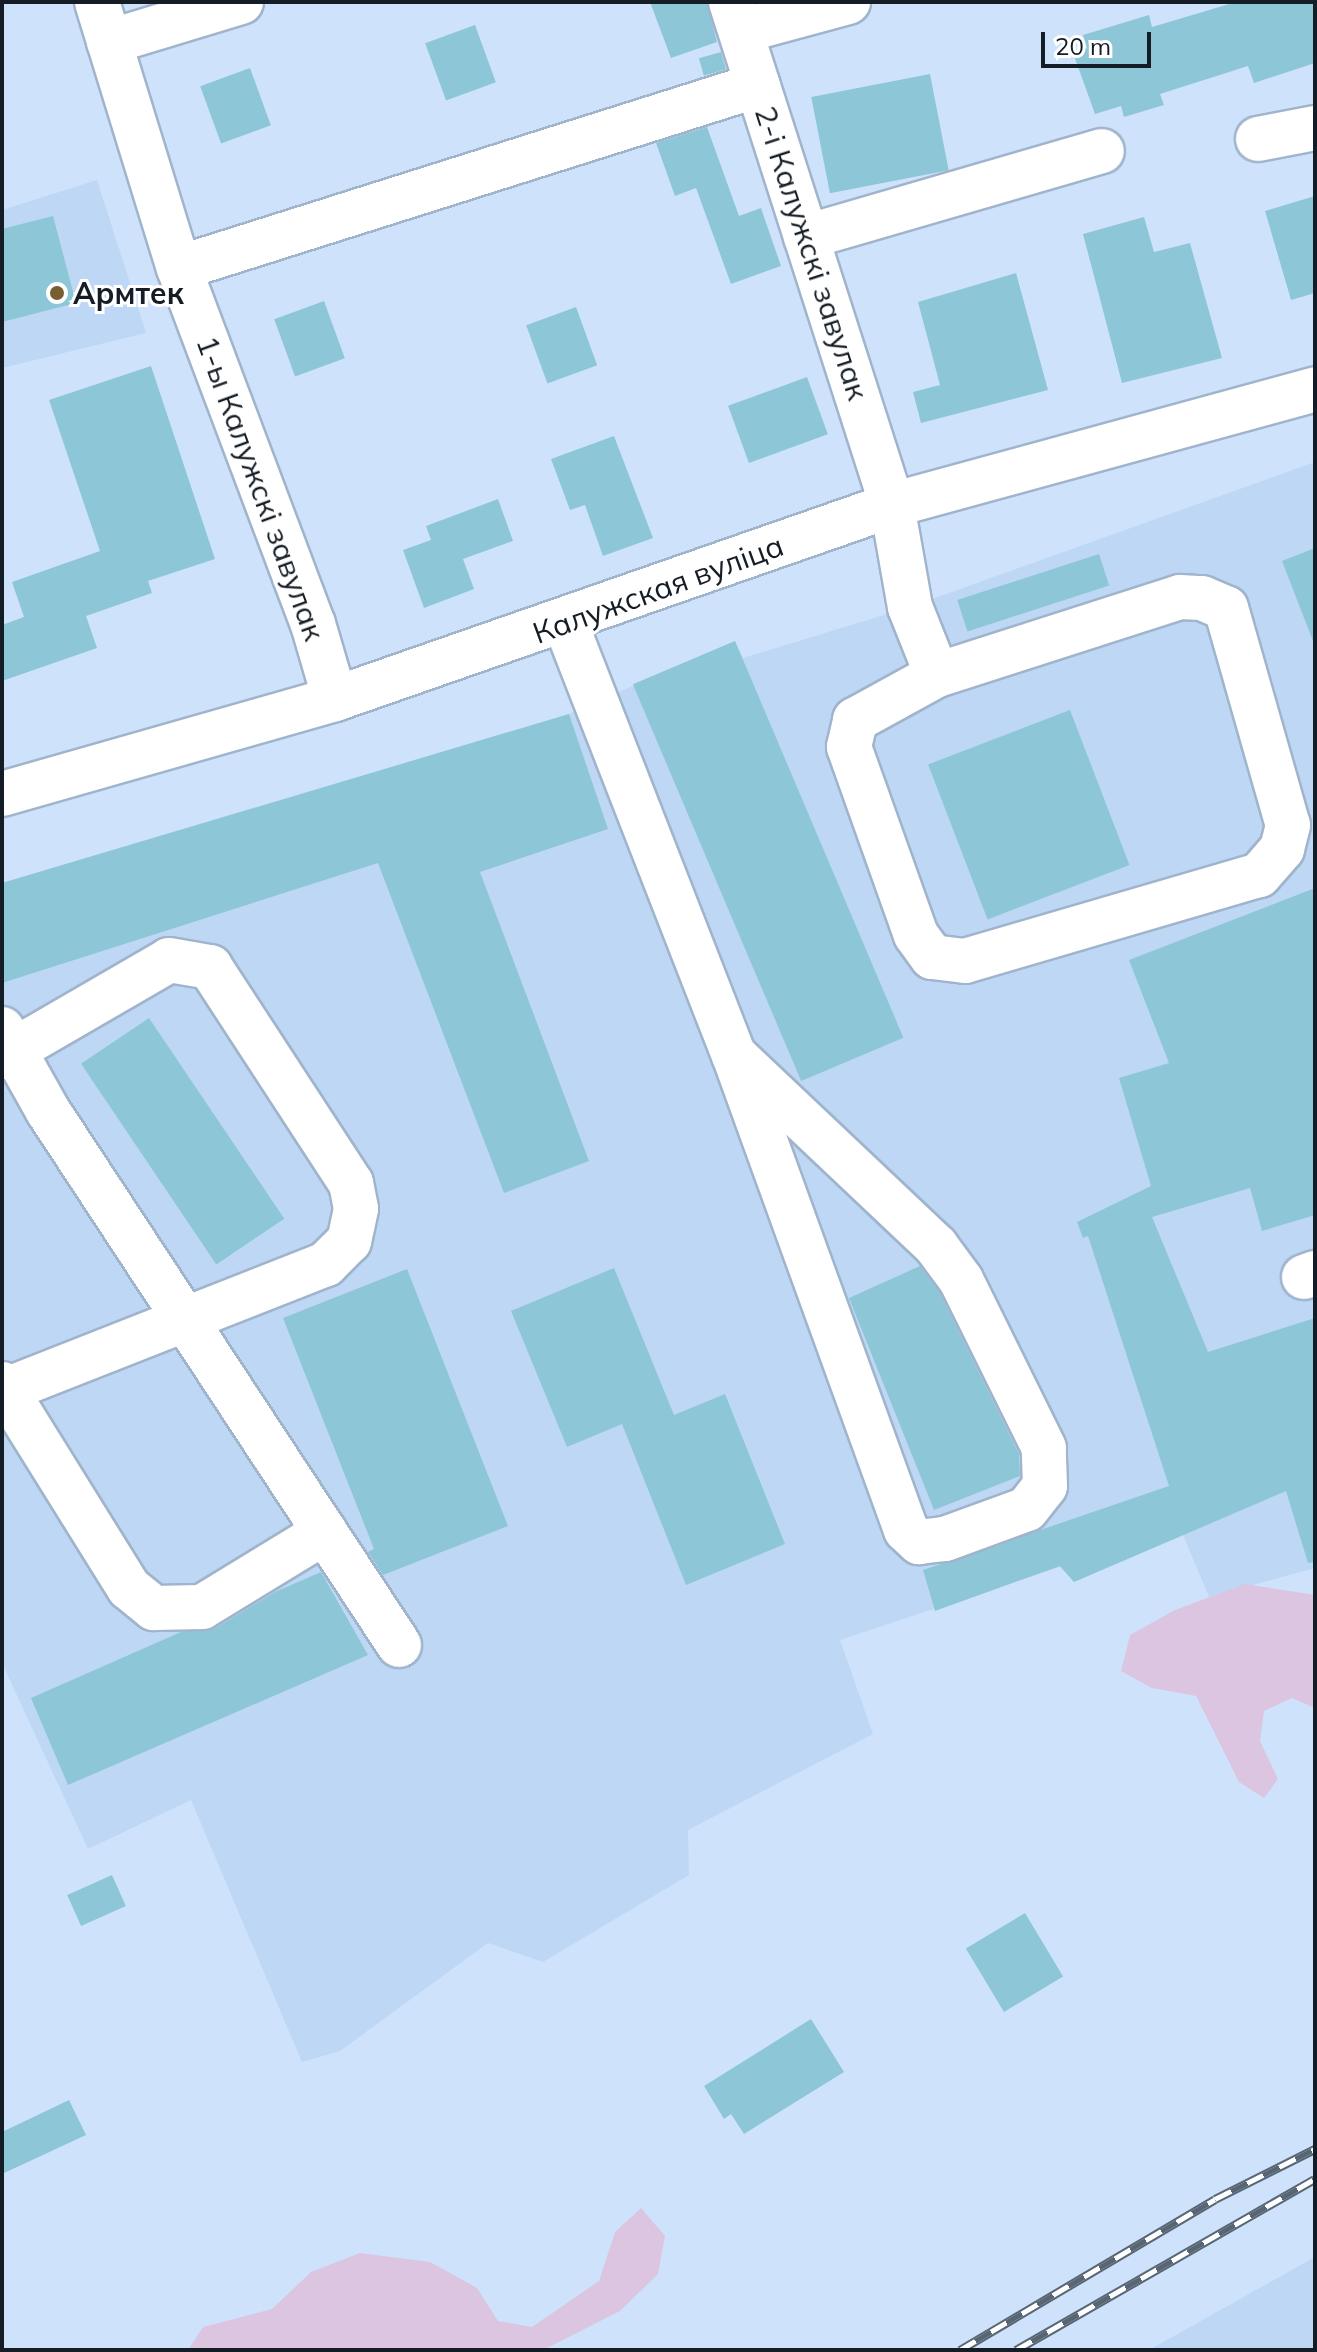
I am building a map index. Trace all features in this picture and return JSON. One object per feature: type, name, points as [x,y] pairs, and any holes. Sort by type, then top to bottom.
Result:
[{"type":"street","points":[[103,22],[241,2]]},
{"type":"street","points":[[736,16],[848,2]]},
{"type":"street","name":"2-і Калужскі завулак","points":[[736,16],[892,505],[910,607],[937,675]]},
{"type":"street","name":"1-ы Калужскі завулак","points":[[103,22],[179,268],[313,624],[335,699]]},
{"type":"street","points":[[179,268],[758,85]]},
{"type":"street","points":[[1258,139],[1315,128]]},
{"type":"street","points":[[806,237],[1102,151]]},
{"type":"street","name":"Калужская вуліца","points":[[2,794],[335,699],[565,622],[892,505],[1315,389]]},
{"type":"street","points":[[1180,597],[1202,598],[1226,608],[1288,825],[1282,849],[1259,875],[965,961],[932,957],[916,935],[849,747],[855,720],[881,701],[937,675],[1180,597]]},
{"type":"street","points":[[565,622],[734,1055],[906,1530],[919,1542],[945,1539],[1027,1509],[1045,1486],[1044,1448],[961,1280],[936,1246],[734,1055]]},
{"type":"street","points":[[325,1532],[202,1607],[154,1608],[129,1588],[4,1387],[185,1319],[326,1264],[349,1241],[356,1209],[351,1183],[210,967],[169,960],[6,1046],[185,1319],[325,1532],[399,1645]]},
{"type":"shaded area","points":[[97,180],[146,333],[2,368],[2,210]]},
{"type":"shaded area","points":[[1315,462],[1315,1568],[1209,1597],[1183,1535],[1074,1582],[1060,1567],[840,1640],[873,1734],[688,1830],[689,1875],[543,1962],[488,1943],[340,2051],[302,2062],[191,1800],[88,1849],[2,1663],[2,883],[569,714],[735,641],[743,658],[910,607]]},
{"type":"shaded area","points":[[1245,1584],[1315,1595],[1315,1708],[1292,1698],[1264,1711],[1260,1741],[1278,1779],[1264,1798],[1239,1782],[1196,1696],[1152,1688],[1121,1671],[1130,1635],[1175,1610]]},
{"type":"shaded area","points":[[641,2208],[665,2236],[658,2274],[620,2311],[543,2350],[188,2350],[203,2327],[272,2309],[311,2272],[360,2253],[430,2262],[477,2288],[498,2321],[532,2327],[599,2281],[615,2232]]},
{"type":"shaded area","points":[[1315,2257],[1315,2350],[1149,2350]]},
{"type":"building","points":[[650,2],[707,2],[717,42],[671,58]]},
{"type":"building","points":[[1236,2],[1315,2],[1315,63],[1254,83],[1248,66],[1160,94],[1164,105],[1124,117],[1121,106],[1095,114],[1073,53],[1087,48],[1083,35],[1149,15],[1152,27]]},
{"type":"building","points":[[475,25],[496,82],[446,100],[425,43]]},
{"type":"building","points":[[721,52],[726,69],[704,76],[699,58]]},
{"type":"building","points":[[250,68],[271,125],[221,143],[200,86]]},
{"type":"building","points":[[930,74],[949,170],[830,193],[811,97]]},
{"type":"building","points":[[707,127],[739,216],[761,208],[781,266],[731,284],[696,188],[675,196],[656,143]]},
{"type":"building","points":[[1315,196],[1315,293],[1291,300],[1265,211]]},
{"type":"building","points":[[53,216],[76,303],[2,322],[2,229]]},
{"type":"building","points":[[1144,217],[1154,252],[1190,243],[1222,358],[1122,383],[1083,234]]},
{"type":"building","points":[[1016,273],[1048,390],[921,423],[913,392],[940,385],[918,302]]},
{"type":"building","points":[[324,301],[345,358],[295,376],[274,319]]},
{"type":"building","points":[[576,307],[597,365],[547,383],[526,325]]},
{"type":"building","points":[[151,366],[215,559],[148,581],[152,593],[86,616],[97,648],[2,681],[2,625],[24,617],[12,582],[100,551],[49,400]]},
{"type":"building","points":[[807,377],[828,434],[749,463],[728,406]]},
{"type":"building","points":[[614,436],[653,538],[603,556],[585,505],[570,510],[551,459]]},
{"type":"building","points":[[498,499],[513,541],[463,559],[474,589],[424,608],[403,550],[431,540],[426,526]]},
{"type":"building","points":[[1315,548],[1315,640],[1313,641],[1282,561]]},
{"type":"building","points":[[1099,554],[1109,585],[967,631],[957,600]]},
{"type":"building","points":[[735,641],[903,1038],[801,1081],[633,684]]},
{"type":"building","points":[[1070,710],[1129,865],[988,919],[928,764]]},
{"type":"building","points":[[569,714],[608,829],[480,872],[589,1161],[504,1193],[378,863],[2,983],[2,883]]},
{"type":"building","points":[[1315,888],[1315,1215],[1262,1231],[1250,1188],[1152,1217],[1208,1352],[1315,1318],[1315,1562],[1308,1563],[1286,1491],[1074,1582],[1060,1566],[935,1611],[923,1570],[1169,1486],[1088,1236],[1083,1238],[1077,1222],[1151,1186],[1119,1078],[1169,1063],[1129,960]]},
{"type":"building","points":[[149,1018],[284,1219],[216,1264],[81,1064]]},
{"type":"building","points":[[920,1266],[940,1293],[1019,1454],[1020,1476],[934,1510],[849,1298]]},
{"type":"building","points":[[614,1268],[674,1415],[725,1394],[785,1544],[686,1585],[622,1424],[567,1447],[511,1311]]},
{"type":"building","points":[[407,1269],[508,1526],[383,1575],[368,1552],[374,1549],[283,1318]]},
{"type":"building","points":[[321,1572],[368,1655],[68,1785],[31,1698],[181,1632],[214,1629],[275,1592]]},
{"type":"building","points":[[112,1875],[126,1906],[81,1926],[67,1895]]},
{"type":"building","points":[[1025,1913],[1063,1976],[1004,2012],[966,1949]]},
{"type":"building","points":[[811,2019],[844,2072],[744,2134],[731,2114],[724,2119],[704,2086]]},
{"type":"building","points":[[69,2100],[86,2135],[2,2174],[2,2132]]},
{"type":"railway","points":[[960,2350],[1215,2199],[1315,2149]]},
{"type":"railway","points":[[1016,2350],[1315,2179]]},
{"type":"place","name":"Армтек","points":[[57,293]]}]
